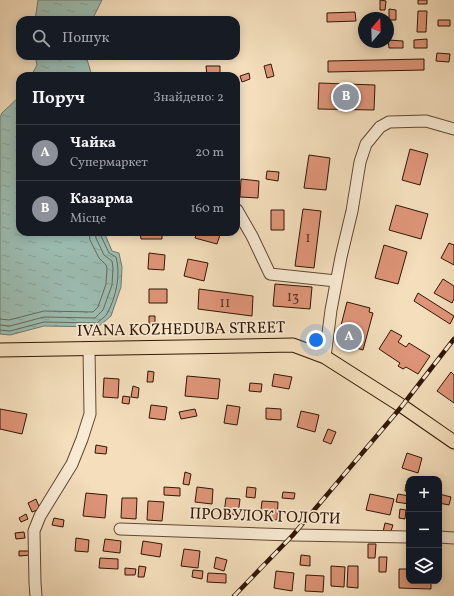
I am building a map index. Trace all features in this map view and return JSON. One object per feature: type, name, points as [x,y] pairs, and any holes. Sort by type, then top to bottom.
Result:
[{"type":"main road","name":"IVANA KOZHEDUBA STREET","points":[[0,350],[293,345],[325,357],[402,406],[454,442]]},
{"type":"street","points":[[325,357],[336,281],[352,211],[360,162],[366,144],[380,128],[389,122],[426,122],[454,129]]},
{"type":"street","points":[[240,215],[252,236],[270,274],[336,281]]},
{"type":"street","points":[[36,596],[34,531],[40,516],[72,464],[90,414],[89,349]]},
{"type":"street","name":"ПРОВУЛОК ГОЛОТИ","points":[[120,529],[406,537]]},
{"type":"street","points":[[442,537],[454,538]]},
{"type":"water","points":[[38,0],[102,0],[94,16],[36,16]]},
{"type":"water","points":[[36,60],[87,60],[91,72],[33,72],[37,65]]},
{"type":"water","points":[[16,100],[16,236],[106,236],[112,251],[119,253],[122,267],[121,287],[111,316],[98,327],[44,326],[10,335],[0,334],[0,117],[2,113]]},
{"type":"building","points":[[380,0],[386,1],[385,10],[380,10]]},
{"type":"building","points":[[418,0],[427,0],[427,4],[418,4]]},
{"type":"building","points":[[389,9],[396,10],[396,20],[394,20],[394,12],[389,12]]},
{"type":"building","points":[[418,11],[427,11],[426,32],[417,32]]},
{"type":"building","points":[[355,12],[356,21],[327,22],[327,13]]},
{"type":"building","points":[[438,20],[450,20],[450,26],[438,26]]},
{"type":"building","points":[[427,39],[427,48],[414,48],[414,40]]},
{"type":"building","points":[[394,40],[403,41],[403,48],[394,48]]},
{"type":"building","points":[[437,53],[450,54],[449,62],[436,61]]},
{"type":"building","points":[[424,59],[424,70],[328,72],[328,61]]},
{"type":"building","points":[[271,64],[274,76],[267,78],[264,66]]},
{"type":"building","points":[[206,66],[220,66],[220,72],[207,72]]},
{"type":"building","points":[[249,73],[250,79],[242,82],[240,76]]},
{"type":"building","points":[[319,83],[375,85],[374,110],[318,109]]},
{"type":"building","points":[[410,149],[428,154],[420,185],[402,180]]},
{"type":"building","points":[[309,155],[330,158],[326,190],[304,188]]},
{"type":"building","points":[[267,171],[279,172],[278,181],[266,179]]},
{"type":"building","points":[[241,179],[259,181],[258,198],[240,197]]},
{"type":"building","points":[[396,205],[428,214],[421,239],[389,230]]},
{"type":"building","points":[[303,209],[321,211],[314,268],[295,266]]},
{"type":"building","points":[[271,210],[284,210],[284,230],[271,230]]},
{"type":"building","points":[[141,236],[162,236],[162,239],[141,239]]},
{"type":"building","points":[[196,236],[220,236],[217,244],[195,238]]},
{"type":"building","points":[[449,243],[454,245],[454,265],[441,258]]},
{"type":"building","points":[[384,245],[407,252],[398,284],[375,278]]},
{"type":"building","points":[[149,253],[165,255],[164,270],[148,269]]},
{"type":"building","points":[[188,259],[208,263],[204,281],[184,276]]},
{"type":"building","points":[[443,279],[454,286],[454,299],[452,303],[434,293]]},
{"type":"building","points":[[275,284],[312,287],[310,309],[273,306]]},
{"type":"building","points":[[149,289],[167,289],[167,303],[149,303]]},
{"type":"building","points":[[199,289],[253,296],[252,316],[198,309]]},
{"type":"building","points":[[418,293],[454,316],[450,324],[414,301]]},
{"type":"building","points":[[347,302],[370,308],[369,312],[373,313],[363,350],[350,346],[352,341],[338,337]]},
{"type":"building","points":[[149,316],[155,316],[155,326],[149,326]]},
{"type":"building","points":[[391,330],[402,336],[398,342],[406,347],[409,343],[430,356],[418,374],[406,367],[403,369],[398,366],[400,363],[379,349]]},
{"type":"building","points":[[148,371],[154,372],[153,382],[147,382]]},
{"type":"building","points":[[451,372],[454,375],[454,403],[437,391]]},
{"type":"building","points":[[274,374],[292,377],[289,389],[272,386]]},
{"type":"building","points":[[187,376],[220,379],[218,399],[185,396]]},
{"type":"building","points":[[104,378],[119,379],[118,398],[103,397]]},
{"type":"building","points":[[250,383],[262,384],[261,392],[249,391]]},
{"type":"building","points":[[133,386],[139,388],[138,398],[131,397]]},
{"type":"building","points":[[123,396],[130,397],[129,404],[122,403]]},
{"type":"building","points":[[151,405],[167,407],[165,420],[149,418]]},
{"type":"building","points":[[227,405],[240,407],[237,425],[224,423]]},
{"type":"building","points":[[266,408],[281,409],[281,420],[266,419]]},
{"type":"building","points":[[0,409],[27,414],[22,434],[0,429]]},
{"type":"building","points":[[195,409],[197,416],[181,419],[179,412]]},
{"type":"building","points":[[301,411],[319,415],[315,432],[297,427]]},
{"type":"building","points":[[328,429],[336,432],[331,444],[323,441]]},
{"type":"building","points":[[96,445],[107,447],[106,454],[95,453]]},
{"type":"building","points":[[407,453],[422,458],[418,473],[402,468]]},
{"type":"building","points":[[185,472],[191,474],[189,485],[183,484]]},
{"type":"building","points":[[164,487],[180,488],[180,496],[164,495]]},
{"type":"building","points":[[197,487],[213,489],[212,504],[195,502]]},
{"type":"building","points":[[247,487],[256,488],[255,498],[246,497]]},
{"type":"building","points":[[283,492],[295,493],[294,499],[282,498]]},
{"type":"building","points":[[86,493],[107,495],[105,518],[83,516]]},
{"type":"building","points":[[370,494],[394,499],[390,515],[366,510]]},
{"type":"building","points":[[398,494],[406,495],[406,504],[396,502]]},
{"type":"building","points":[[442,495],[451,497],[449,505],[442,504]]},
{"type":"building","points":[[122,498],[137,498],[136,519],[121,518]]},
{"type":"building","points":[[226,498],[240,499],[238,515],[224,513]]},
{"type":"building","points":[[36,499],[40,509],[32,512],[28,503]]},
{"type":"building","points":[[148,501],[164,502],[162,521],[147,520]]},
{"type":"building","points":[[262,501],[278,502],[277,520],[260,519]]},
{"type":"building","points":[[400,509],[406,510],[405,519],[399,518]]},
{"type":"building","points":[[26,514],[28,519],[21,522],[19,518]]},
{"type":"building","points":[[54,518],[64,520],[63,527],[52,525]]},
{"type":"building","points":[[385,523],[393,525],[390,534],[383,532]]},
{"type":"building","points":[[24,532],[25,538],[16,539],[15,533]]},
{"type":"building","points":[[76,538],[89,540],[88,552],[75,551]]},
{"type":"building","points":[[105,539],[121,541],[120,553],[103,551]]},
{"type":"building","points":[[143,541],[162,544],[160,557],[141,554]]},
{"type":"building","points":[[368,544],[376,544],[375,558],[368,558]]},
{"type":"building","points":[[184,549],[200,551],[198,568],[181,566]]},
{"type":"building","points":[[19,551],[30,551],[30,555],[19,556]]},
{"type":"building","points":[[301,555],[310,556],[310,566],[300,565]]},
{"type":"building","points":[[216,557],[227,560],[224,571],[214,568]]},
{"type":"building","points":[[379,557],[387,557],[386,572],[379,572]]},
{"type":"building","points":[[100,558],[118,559],[118,569],[99,568]]},
{"type":"building","points":[[139,566],[146,567],[144,577],[138,577]]},
{"type":"building","points":[[331,566],[345,567],[344,587],[331,586]]},
{"type":"building","points":[[348,566],[358,566],[358,588],[347,587]]},
{"type":"building","points":[[125,568],[136,569],[135,575],[125,575]]},
{"type":"building","points":[[399,569],[406,569],[406,584],[431,584],[431,589],[399,588]]},
{"type":"building","points":[[193,570],[203,571],[202,579],[192,577]]},
{"type":"building","points":[[276,571],[294,573],[292,591],[274,588]]},
{"type":"building","points":[[208,573],[226,574],[226,583],[207,582]]},
{"type":"building","points":[[306,575],[324,576],[323,592],[305,591]]},
{"type":"railway","points":[[234,596],[293,535],[402,406],[454,339]]},
{"type":"place","name":"Казарма","points":[[346,97]]},
{"type":"place","name":"Чайка","points":[[349,337]]}]
